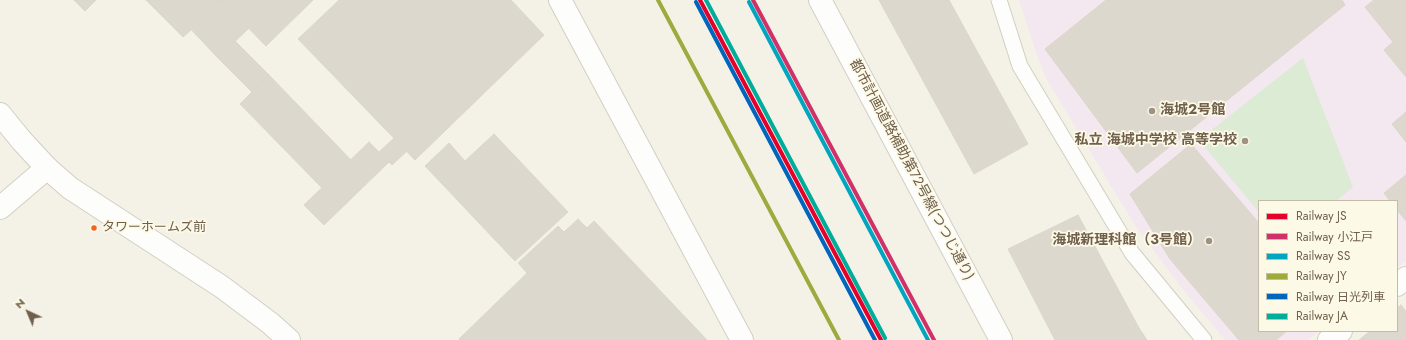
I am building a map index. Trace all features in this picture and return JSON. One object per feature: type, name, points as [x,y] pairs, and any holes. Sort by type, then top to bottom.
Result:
[{"type":"street","points":[[560,0],[742,340]]},
{"type":"street","name":"都市計画道路補助第72号線(つつじ通り)","points":[[820,0],[1001,340]]},
{"type":"street","points":[[0,114],[47,168],[70,188],[222,287],[290,340]]},
{"type":"street","points":[[0,208],[47,168]]},
{"type":"street","points":[[1398,284],[1406,278]]},
{"type":"street","points":[[1329,340],[1339,332]]},
{"type":"lane","points":[[999,0],[1020,66],[1132,253],[1204,340]]},
{"type":"shaded area","name":"私立 海城中学校 高等学校","points":[[1019,0],[1406,0],[1406,261],[1398,267],[1398,200],[1258,200],[1258,332],[1318,332],[1308,340],[1225,340],[1180,286],[1134,224],[1047,80],[1038,59]]},
{"type":"green space","points":[[1303,58],[1353,187],[1337,200],[1258,200],[1258,211],[1199,140]]},
{"type":"building","points":[[74,0],[96,0],[85,11]]},
{"type":"building","points":[[146,0],[171,0],[167,4],[191,30],[183,37]]},
{"type":"building","points":[[171,0],[221,0],[249,28],[218,58],[167,4]]},
{"type":"building","points":[[221,0],[313,0],[266,46]]},
{"type":"building","points":[[339,0],[511,0],[544,35],[415,160],[298,39]]},
{"type":"building","points":[[879,0],[949,0],[1028,144],[974,174]]},
{"type":"building","name":"海城2号館","points":[[1106,0],[1342,0],[1345,5],[1137,173],[1045,49]]},
{"type":"building","points":[[1374,0],[1406,0],[1406,77],[1384,50],[1393,42],[1365,7]]},
{"type":"building","points":[[235,41],[269,75],[252,92],[218,58]]},
{"type":"building","points":[[269,75],[351,160],[322,188],[240,104]]},
{"type":"building","points":[[1406,112],[1406,142],[1392,124]]},
{"type":"building","points":[[494,134],[568,212],[515,261],[425,166],[449,143],[465,161]]},
{"type":"building","points":[[394,138],[407,151],[392,165],[379,152]]},
{"type":"building","points":[[369,142],[389,162],[324,225],[304,205]]},
{"type":"building","name":"海城新理科館（３号館）","points":[[1191,144],[1258,222],[1258,332],[1286,332],[1276,340],[1239,340],[1170,259],[1130,194]]},
{"type":"building","points":[[1406,175],[1406,221],[1398,211],[1398,200],[1389,200],[1384,193]]},
{"type":"building","points":[[1078,215],[1139,328],[1147,340],[1055,340],[1008,249]]},
{"type":"building","points":[[578,219],[587,228],[594,221],[707,340],[460,340],[459,339],[527,273],[518,263],[558,226],[564,232]]},
{"type":"building","points":[[1401,305],[1406,311],[1406,340],[1359,340],[1369,332],[1398,332],[1398,307]]},
{"type":"rail line","name":"JY","points":[[658,0],[839,340]]},
{"type":"rail line","name":"JS","points":[[700,0],[881,340]]},
{"type":"rail line","name":"JA","points":[[706,0],[885,338]]},
{"type":"rail line","name":"小江戸","points":[[753,0],[934,340]]},
{"type":"rail line","name":"日光列車","points":[[696,2],[875,340]]},
{"type":"rail line","name":"SS","points":[[749,2],[928,340]]},
{"type":"place","name":"海城2号館","points":[[1152,111]]},
{"type":"place","name":"私立 海城中学校 高等学校","points":[[1245,141]]},
{"type":"place","name":"タワーホームズ前","points":[[94,228]]},
{"type":"place","name":"海城新理科館（３号館）","points":[[1209,241]]}]
